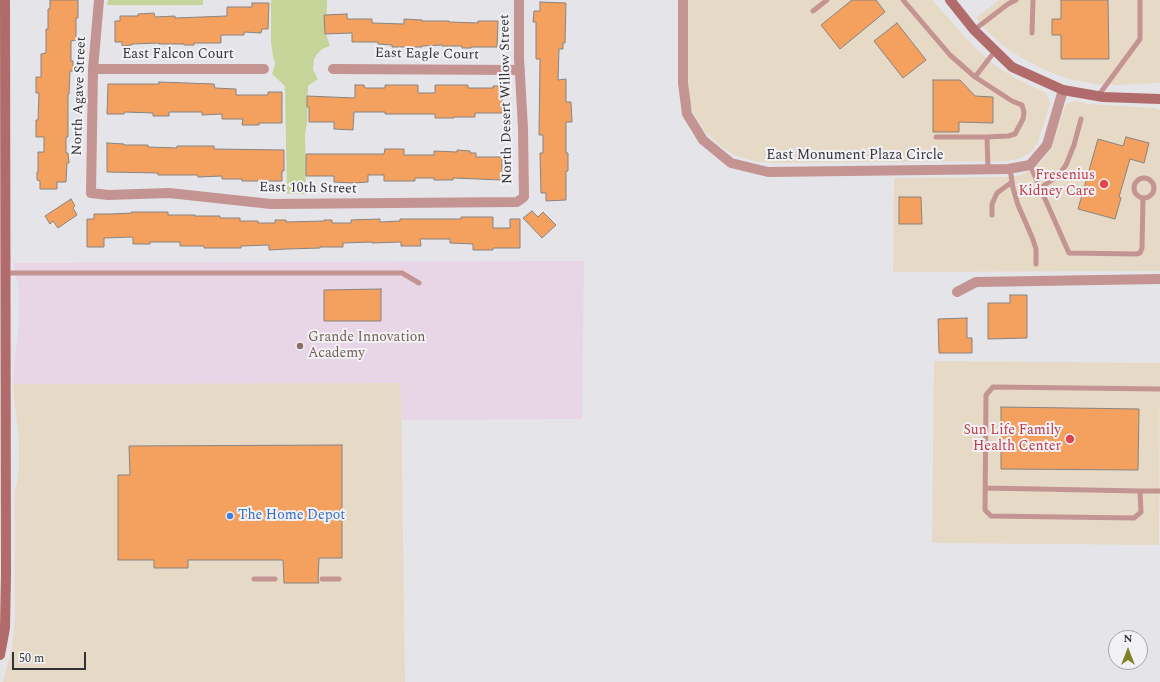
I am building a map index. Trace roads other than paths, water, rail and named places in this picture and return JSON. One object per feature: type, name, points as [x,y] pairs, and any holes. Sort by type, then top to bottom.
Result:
[{"type":"street","points":[[0,655],[5,628],[6,574],[3,423],[6,273],[6,0]]},
{"type":"street","name":"North Agave Street","points":[[91,193],[93,68],[99,0]]},
{"type":"street","name":"North Desert Willow Street","points":[[519,0],[524,197]]},
{"type":"street","name":"East Monument Plaza Circle","points":[[683,0],[683,83],[687,114],[703,140],[731,163],[768,172],[988,170],[1010,169],[1030,165]]},
{"type":"street","points":[[950,0],[974,30],[1012,67],[1063,90],[1098,96],[1160,99]]},
{"type":"street","name":"East Falcon Court","points":[[93,68],[264,68]]},
{"type":"street","name":"East Eagle Court","points":[[333,68],[520,70]]},
{"type":"street","points":[[1030,165],[1047,145],[1063,90]]},
{"type":"street","name":"East 10th Street","points":[[91,193],[108,195],[169,193],[271,204],[517,202],[524,197]]},
{"type":"street","points":[[957,292],[976,282],[1160,279]]},
{"type":"lane","points":[[814,11],[827,0]]},
{"type":"lane","points":[[903,0],[950,55],[974,78],[1012,101],[1022,105],[1024,112],[1023,119],[1015,134],[1008,136],[936,137]]},
{"type":"lane","points":[[974,30],[1008,4],[1016,0]]},
{"type":"lane","points":[[1032,33],[1033,0]]},
{"type":"lane","points":[[1098,96],[1140,39],[1140,0]]},
{"type":"lane","points":[[974,78],[995,51]]},
{"type":"lane","points":[[1040,188],[1058,176],[1066,165],[1074,146],[1081,119]]},
{"type":"lane","points":[[987,137],[988,170]]},
{"type":"lane","points":[[1030,165],[1069,253],[1140,253],[1142,248],[1143,198]]},
{"type":"lane","points":[[1010,169],[1018,205],[1035,243],[1036,264]]},
{"type":"lane","points":[[1143,179],[1149,180],[1157,188],[1151,196],[1143,198],[1135,192],[1135,188],[1137,182],[1143,179]]},
{"type":"lane","points":[[992,215],[992,204],[997,193],[1012,182]]},
{"type":"lane","points":[[6,273],[402,273],[418,283]]},
{"type":"lane","points":[[1140,491],[1141,512],[1134,518],[991,516],[985,510],[986,395],[993,387],[1160,389]]},
{"type":"lane","points":[[985,488],[1160,491]]},
{"type":"lane","points":[[254,579],[275,579]]},
{"type":"lane","points":[[322,579],[339,579]]},
{"type":"place","name":"Fresenius Kidney Care","points":[[1104,184]]},
{"type":"place","name":"Grande Innovation Academy","points":[[300,346]]},
{"type":"place","name":"Sun Life Family Health Center","points":[[1070,439]]},
{"type":"place","name":"The Home Depot","points":[[230,516]]}]
